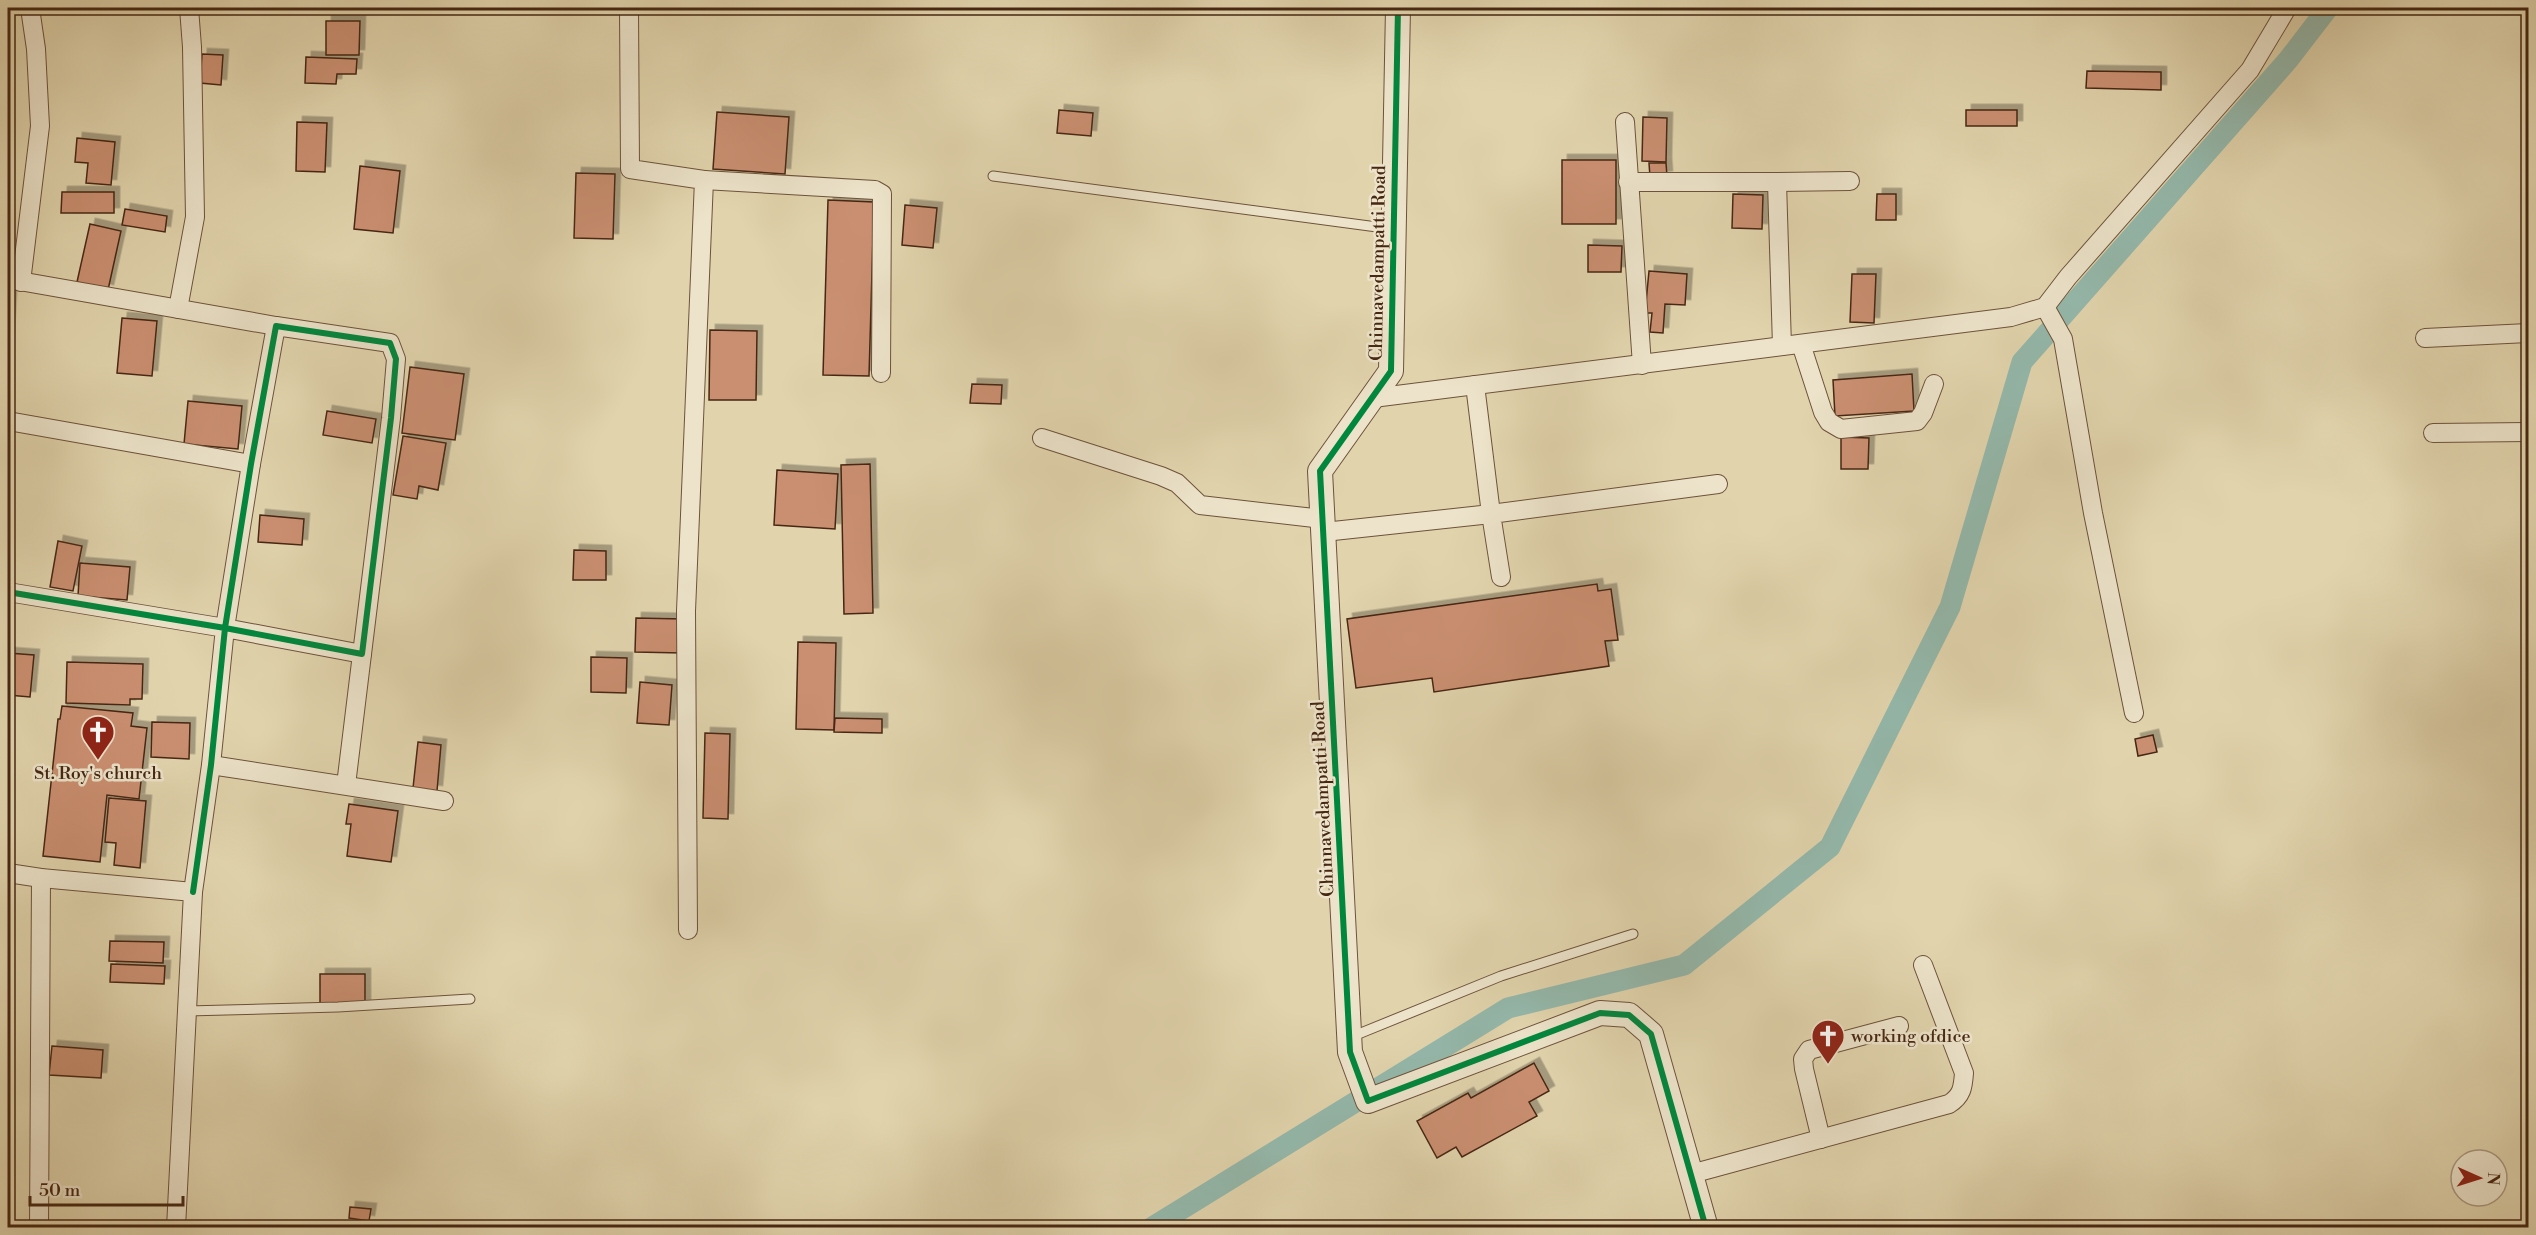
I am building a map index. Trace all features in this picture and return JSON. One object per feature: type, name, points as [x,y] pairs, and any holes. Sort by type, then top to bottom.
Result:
[{"type":"street","points":[[30,8],[36,49],[40,126],[14,280],[276,326],[390,343],[396,359],[346,785]]},
{"type":"street","points":[[178,309],[195,217],[189,8]]},
{"type":"street","points":[[630,8],[630,169],[704,180],[875,190],[882,194],[881,374]]},
{"type":"street","name":"Chinnavedampatti Road","points":[[1398,8],[1391,371],[1320,471],[1350,1045],[1368,1101],[1600,1013],[1629,1015],[1651,1034],[1706,1227]]},
{"type":"street","points":[[1373,398],[2011,317],[2045,308],[2067,277],[2250,70],[2287,8]]},
{"type":"street","points":[[1625,122],[1642,364]]},
{"type":"street","points":[[688,930],[686,611],[704,180]]},
{"type":"street","points":[[1629,182],[1850,181]]},
{"type":"street","points":[[1777,182],[1782,346]]},
{"type":"street","points":[[2045,308],[2063,339],[2093,513],[2134,713]]},
{"type":"street","points":[[176,1227],[193,892],[211,765],[225,628],[250,464],[276,326]]},
{"type":"street","points":[[2425,338],[2529,333]]},
{"type":"street","points":[[1801,344],[1823,412],[1829,422],[1841,429],[1917,421],[1923,413],[1934,384]]},
{"type":"street","points":[[1476,385],[1501,577]]},
{"type":"street","points":[[8,421],[250,464]]},
{"type":"street","points":[[2433,433],[2529,432]]},
{"type":"street","points":[[1042,438],[1161,476],[1177,483],[1200,505],[1323,525],[1491,514],[1719,484]]},
{"type":"street","points":[[8,592],[225,628],[362,654]]},
{"type":"street","points":[[211,765],[444,801]]},
{"type":"street","points":[[8,873],[193,892]]},
{"type":"street","points":[[39,1227],[41,878]]},
{"type":"street","points":[[1691,1174],[1949,1104],[1957,1099],[1963,1088],[1964,1073],[1923,964]]},
{"type":"street","points":[[1821,1139],[1804,1069],[1803,1059],[1809,1050],[1899,1026]]},
{"type":"lane","points":[[993,176],[1394,229]]},
{"type":"lane","points":[[1350,1045],[1501,976],[1633,934]]},
{"type":"lane","points":[[187,1011],[338,1007],[470,999]]},
{"type":"building","points":[[326,21],[360,21],[359,55],[326,55]]},
{"type":"building","points":[[202,54],[223,55],[221,85],[200,83]]},
{"type":"building","points":[[306,57],[357,59],[356,74],[337,74],[336,84],[305,83]]},
{"type":"building","points":[[2087,71],[2161,72],[2161,90],[2086,88]]},
{"type":"building","points":[[1059,110],[1093,113],[1091,136],[1057,133]]},
{"type":"building","points":[[1966,110],[2017,110],[2017,126],[1966,126]]},
{"type":"building","points":[[717,112],[789,117],[785,174],[713,169]]},
{"type":"building","points":[[1643,117],[1667,118],[1666,162],[1642,161]]},
{"type":"building","points":[[297,122],[327,123],[325,172],[296,171]]},
{"type":"building","points":[[77,138],[115,142],[111,185],[86,183],[88,163],[75,162]]},
{"type":"building","points":[[1562,160],[1616,160],[1616,224],[1562,224]]},
{"type":"building","points":[[1649,163],[1666,163],[1667,176],[1650,177]]},
{"type":"building","points":[[360,166],[400,171],[393,233],[354,229]]},
{"type":"building","points":[[576,173],[615,174],[613,239],[574,238]]},
{"type":"building","points":[[62,192],[114,192],[114,213],[61,213]]},
{"type":"building","points":[[1733,194],[1763,195],[1762,229],[1732,228]]},
{"type":"building","points":[[1877,194],[1896,194],[1896,220],[1876,220]]},
{"type":"building","points":[[828,200],[874,202],[869,376],[823,375]]},
{"type":"building","points":[[905,205],[937,208],[933,248],[902,245]]},
{"type":"building","points":[[125,209],[167,216],[165,232],[122,225]]},
{"type":"building","points":[[90,224],[121,231],[108,290],[77,282]]},
{"type":"building","points":[[1588,245],[1622,246],[1621,272],[1588,272]]},
{"type":"building","points":[[1649,271],[1687,274],[1685,305],[1665,304],[1663,333],[1650,332],[1652,313],[1645,313]]},
{"type":"building","points":[[1852,274],[1876,274],[1874,323],[1850,322]]},
{"type":"building","points":[[8,297],[11,297],[8,347]]},
{"type":"building","points":[[122,318],[157,321],[152,376],[117,373]]},
{"type":"building","points":[[710,330],[757,331],[756,400],[709,400]]},
{"type":"building","points":[[410,367],[464,374],[455,440],[402,433]]},
{"type":"building","points":[[1912,374],[1914,411],[1835,416],[1833,380]]},
{"type":"building","points":[[972,384],[1002,385],[1001,404],[970,403]]},
{"type":"building","points":[[188,401],[242,406],[238,449],[184,444]]},
{"type":"building","points":[[327,411],[376,419],[372,443],[323,435]]},
{"type":"building","points":[[403,436],[446,443],[438,490],[419,486],[417,499],[393,495]]},
{"type":"building","points":[[1841,437],[1869,438],[1868,469],[1841,469]]},
{"type":"building","points":[[870,464],[873,613],[844,614],[841,465]]},
{"type":"building","points":[[777,470],[838,474],[835,529],[774,525]]},
{"type":"building","points":[[260,515],[304,519],[302,545],[258,542]]},
{"type":"building","points":[[58,541],[82,546],[73,591],[50,587]]},
{"type":"building","points":[[574,550],[606,551],[606,580],[573,580]]},
{"type":"building","points":[[80,563],[130,567],[127,600],[78,596]]},
{"type":"building","points":[[1597,584],[1598,591],[1611,589],[1618,640],[1605,641],[1609,666],[1434,692],[1432,678],[1356,688],[1347,619]]},
{"type":"building","points":[[636,618],[683,619],[682,653],[635,652]]},
{"type":"building","points":[[798,642],[836,643],[834,730],[796,729]]},
{"type":"building","points":[[8,653],[34,655],[30,697],[8,695]]},
{"type":"building","points":[[591,657],[627,658],[626,693],[591,692]]},
{"type":"building","points":[[67,662],[143,664],[142,699],[130,699],[130,705],[66,703]]},
{"type":"building","points":[[640,682],[672,685],[669,725],[637,723]]},
{"type":"building","name":"St. Roy's church","points":[[62,706],[133,713],[131,726],[147,728],[139,799],[107,795],[100,862],[43,856],[58,719],[60,719]]},
{"type":"building","points":[[835,718],[882,719],[882,733],[834,732]]},
{"type":"building","points":[[152,722],[190,723],[189,759],[151,757]]},
{"type":"building","points":[[705,733],[730,734],[728,819],[703,818]]},
{"type":"building","points":[[2153,735],[2157,752],[2138,756],[2135,739]]},
{"type":"building","points":[[418,742],[441,745],[437,791],[413,788]]},
{"type":"building","points":[[109,798],[146,801],[140,868],[114,865],[116,843],[105,842]]},
{"type":"building","points":[[349,804],[398,811],[391,862],[347,856],[351,824],[346,824]]},
{"type":"building","points":[[110,941],[164,942],[163,963],[109,961]]},
{"type":"building","points":[[111,964],[165,966],[164,984],[110,982]]},
{"type":"building","points":[[320,974],[365,974],[365,1005],[320,1004]]},
{"type":"building","points":[[52,1046],[103,1050],[101,1078],[49,1075]]},
{"type":"building","points":[[1534,1063],[1549,1091],[1529,1102],[1537,1116],[1462,1157],[1456,1147],[1437,1158],[1417,1121],[1468,1093],[1471,1098]]},
{"type":"building","points":[[350,1207],[371,1209],[369,1221],[349,1218]]},
{"type":"waterway","points":[[1151,1228],[1508,1008],[1684,965],[1830,847],[1950,607],[2022,362],[2288,60],[2328,8]]},
{"type":"cycle path","points":[[1398,8],[1391,371],[1320,471],[1350,1052],[1368,1101],[1600,1013],[1629,1015],[1651,1034],[1706,1228]]},
{"type":"cycle path","points":[[8,592],[225,628],[276,326],[390,343],[396,359],[391,418],[362,654],[225,628],[211,765],[193,892]]},
{"type":"place","name":"St. Roy's church","points":[[98,761]]},
{"type":"place","name":"working ofdice","points":[[1828,1065]]}]
